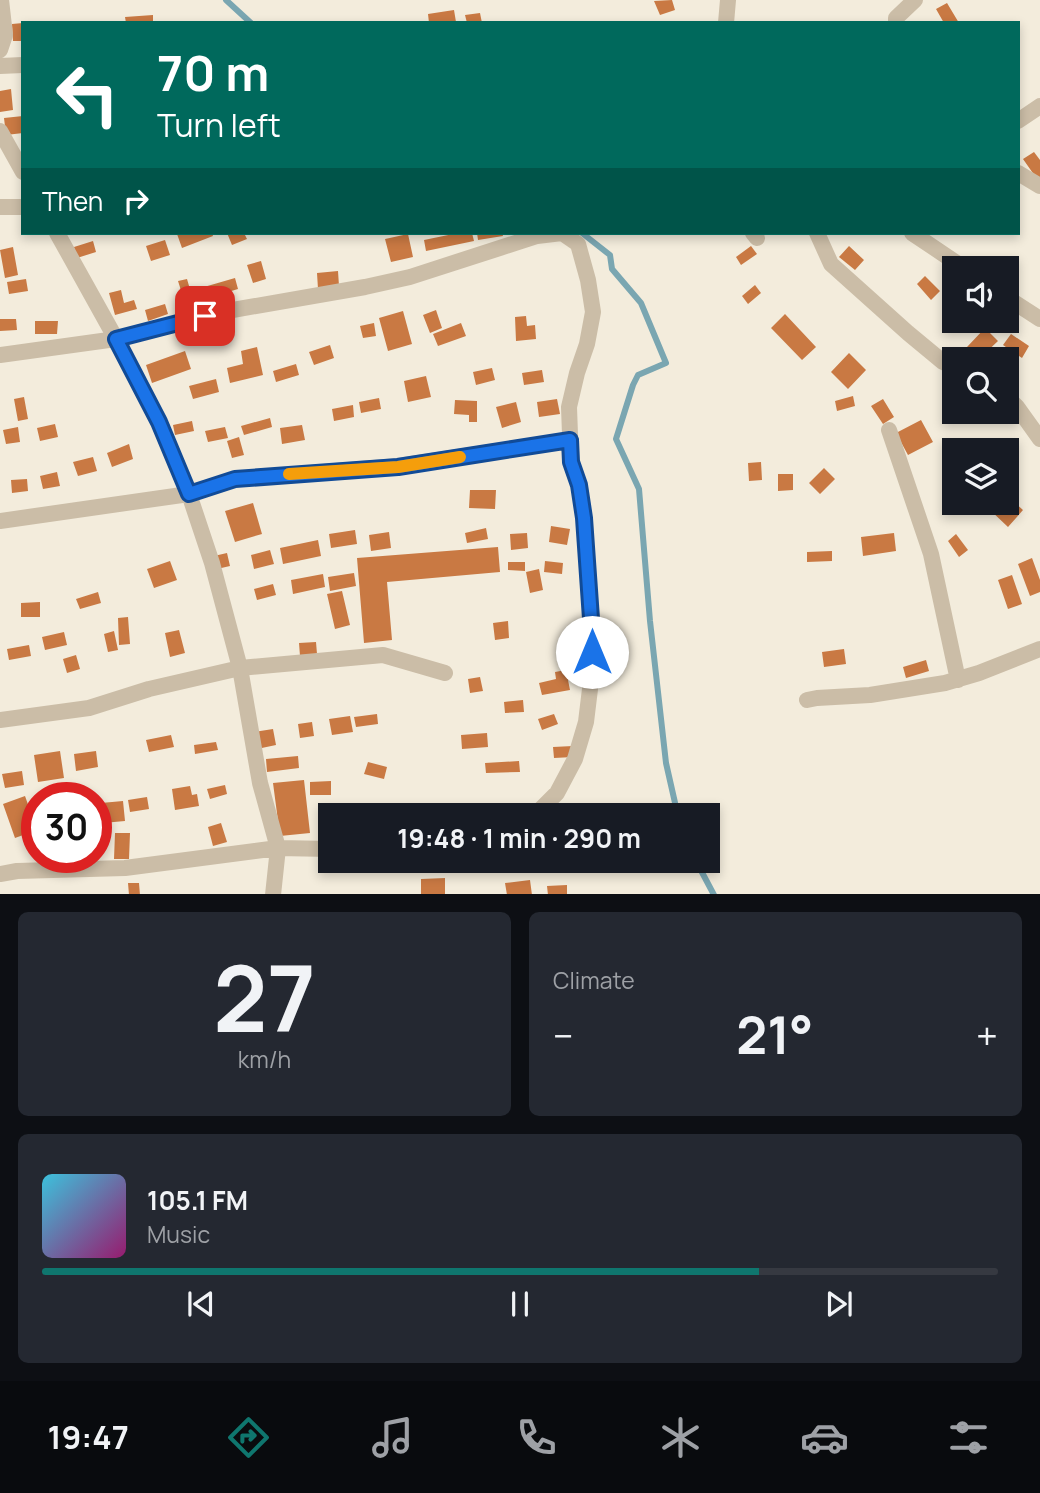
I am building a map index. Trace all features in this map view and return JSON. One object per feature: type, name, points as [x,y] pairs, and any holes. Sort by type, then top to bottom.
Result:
[{"type":"street","points":[[0,50],[5,36],[1,0]]},
{"type":"street","points":[[726,21],[728,0]]},
{"type":"street","points":[[896,21],[915,0]]},
{"type":"street","points":[[0,66],[21,65]]},
{"type":"street","points":[[1020,120],[1040,106]]},
{"type":"street","points":[[0,131],[21,168]]},
{"type":"street","points":[[1020,174],[1040,186]]},
{"type":"street","points":[[0,206],[21,207]]},
{"type":"street","points":[[58,235],[159,422],[189,494],[212,563],[240,668],[260,783],[278,848],[273,894]]},
{"type":"street","points":[[0,355],[116,339],[227,311],[365,287],[410,277],[545,235]]},
{"type":"street","points":[[547,803],[557,793],[575,759],[586,722],[592,633],[584,518],[579,485],[571,462],[569,407],[593,312],[578,244],[565,235]]},
{"type":"street","points":[[818,235],[831,264],[942,361]]},
{"type":"street","points":[[915,235],[946,256]]},
{"type":"street","points":[[1019,305],[1040,319]]},
{"type":"street","points":[[1019,410],[1040,439]]},
{"type":"street","points":[[889,430],[931,554],[958,680]]},
{"type":"street","points":[[0,521],[189,494],[235,479],[398,467],[570,440]]},
{"type":"street","points":[[807,700],[878,694],[958,680],[1040,649]]},
{"type":"street","points":[[0,720],[89,708],[149,689],[240,668],[383,655],[445,673]]},
{"type":"street","points":[[0,874],[17,871],[125,868],[278,848],[318,849]]},
{"type":"building","points":[[672,0],[675,10],[660,15],[654,1]]},
{"type":"building","points":[[947,3],[958,21],[943,21],[936,9]]},
{"type":"building","points":[[454,10],[456,21],[429,21],[428,14]]},
{"type":"building","points":[[480,13],[482,21],[466,21],[465,15]]},
{"type":"building","points":[[153,15],[153,21],[126,21],[125,17]]},
{"type":"building","points":[[21,23],[21,41],[13,41],[12,24]]},
{"type":"building","points":[[11,89],[13,110],[0,112],[0,91]]},
{"type":"building","points":[[21,116],[21,133],[6,135],[4,118]]},
{"type":"building","points":[[1034,152],[1040,160],[1040,177],[1037,179],[1023,159]]},
{"type":"building","points":[[177,235],[213,235],[213,236],[182,248]]},
{"type":"building","points":[[228,235],[245,235],[247,239],[232,245]]},
{"type":"building","points":[[408,235],[413,257],[391,262],[385,239]]},
{"type":"building","points":[[448,235],[472,235],[474,241],[426,251],[424,240]]},
{"type":"building","points":[[477,235],[503,236],[478,240]]},
{"type":"building","points":[[165,240],[170,255],[151,261],[146,246]]},
{"type":"building","points":[[93,241],[96,252],[77,258],[74,247]]},
{"type":"building","points":[[751,246],[757,254],[741,265],[736,257]]},
{"type":"building","points":[[849,246],[864,260],[855,270],[839,257]]},
{"type":"building","points":[[13,247],[18,275],[5,278],[0,250]]},
{"type":"building","points":[[261,261],[266,279],[253,283],[247,265]]},
{"type":"building","points":[[338,271],[339,286],[318,289],[317,273]]},
{"type":"building","points":[[925,276],[940,291],[931,300],[917,284]]},
{"type":"building","points":[[235,278],[238,289],[208,298],[204,287]]},
{"type":"building","points":[[26,279],[28,291],[9,294],[7,282]]},
{"type":"building","points":[[187,279],[194,303],[186,306],[178,281]]},
{"type":"building","points":[[755,285],[761,293],[748,304],[742,296]]},
{"type":"building","points":[[121,290],[124,303],[134,300],[137,309],[115,315],[109,293]]},
{"type":"building","points":[[165,304],[168,314],[148,321],[145,310]]},
{"type":"building","points":[[436,310],[442,328],[430,333],[423,315]]},
{"type":"building","points":[[403,311],[412,344],[388,351],[379,318]]},
{"type":"building","points":[[785,314],[816,347],[802,360],[771,328]]},
{"type":"building","points":[[526,316],[527,326],[535,325],[536,339],[516,341],[515,317]]},
{"type":"building","points":[[0,319],[16,319],[17,330],[0,331]]},
{"type":"building","points":[[35,321],[58,321],[57,334],[35,334]]},
{"type":"building","points":[[374,323],[376,336],[363,338],[360,326]]},
{"type":"building","points":[[461,323],[466,336],[438,346],[433,334]]},
{"type":"building","points":[[980,333],[990,333],[998,341],[992,347],[967,347]]},
{"type":"building","points":[[1011,334],[1029,346],[1022,358],[1019,356],[1019,347],[1003,345]]},
{"type":"building","points":[[330,345],[334,358],[314,365],[309,352]]},
{"type":"building","points":[[257,347],[263,375],[230,383],[227,368],[243,364],[241,351]]},
{"type":"building","points":[[185,351],[191,369],[152,383],[146,365]]},
{"type":"building","points":[[849,353],[866,370],[848,389],[831,372]]},
{"type":"building","points":[[296,364],[299,375],[276,382],[273,371]]},
{"type":"building","points":[[492,368],[495,380],[476,385],[473,372]]},
{"type":"building","points":[[542,370],[544,382],[524,385],[522,373]]},
{"type":"building","points":[[426,376],[431,397],[408,402],[404,381]]},
{"type":"building","points":[[216,379],[219,392],[193,399],[189,386]]},
{"type":"building","points":[[853,396],[855,406],[837,411],[835,401]]},
{"type":"building","points":[[24,397],[28,419],[18,421],[14,399]]},
{"type":"building","points":[[379,398],[381,409],[361,413],[359,402]]},
{"type":"building","points":[[557,399],[560,414],[539,417],[537,402]]},
{"type":"building","points":[[883,399],[894,417],[883,424],[871,406]]},
{"type":"building","points":[[455,400],[477,401],[477,422],[469,422],[469,415],[454,414]]},
{"type":"building","points":[[516,402],[521,422],[502,428],[496,407]]},
{"type":"building","points":[[353,405],[354,417],[334,421],[332,409]]},
{"type":"building","points":[[270,418],[272,427],[244,435],[241,426]]},
{"type":"building","points":[[921,420],[933,442],[908,455],[896,433]]},
{"type":"building","points":[[192,421],[194,431],[175,435],[173,425]]},
{"type":"building","points":[[55,424],[58,437],[40,441],[37,428]]},
{"type":"building","points":[[302,425],[305,440],[282,444],[280,428]]},
{"type":"building","points":[[18,427],[20,442],[6,444],[3,430]]},
{"type":"building","points":[[225,427],[228,438],[208,442],[205,431]]},
{"type":"building","points":[[239,437],[244,455],[232,458],[227,441]]},
{"type":"building","points":[[129,444],[133,459],[112,467],[107,453]]},
{"type":"building","points":[[93,457],[97,471],[78,476],[73,462]]},
{"type":"building","points":[[761,462],[762,480],[749,481],[748,463]]},
{"type":"building","points":[[824,468],[835,479],[820,494],[809,483]]},
{"type":"building","points":[[57,472],[60,486],[43,489],[40,476]]},
{"type":"building","points":[[778,474],[793,474],[793,490],[778,491]]},
{"type":"building","points":[[27,479],[28,491],[12,493],[11,480]]},
{"type":"building","points":[[470,490],[496,490],[495,509],[469,508]]},
{"type":"building","points":[[253,503],[262,534],[235,542],[225,511]]},
{"type":"building","points":[[995,515],[1019,515],[1008,527]]},
{"type":"building","points":[[551,526],[570,529],[567,545],[549,542]]},
{"type":"building","points":[[486,528],[488,539],[467,543],[465,533]]},
{"type":"building","points":[[355,530],[357,544],[331,548],[329,534]]},
{"type":"building","points":[[389,532],[391,548],[371,551],[369,535]]},
{"type":"building","points":[[527,533],[528,548],[511,550],[510,534]]},
{"type":"building","points":[[894,533],[896,551],[863,556],[861,537]]},
{"type":"building","points":[[956,534],[968,550],[959,557],[948,541]]},
{"type":"building","points":[[318,540],[321,556],[283,564],[280,548]]},
{"type":"building","points":[[498,547],[500,572],[387,582],[392,640],[364,643],[357,558]]},
{"type":"building","points":[[270,550],[274,564],[254,569],[251,555]]},
{"type":"building","points":[[832,551],[832,561],[807,562],[807,552]]},
{"type":"building","points":[[227,553],[230,566],[217,569],[214,556]]},
{"type":"building","points":[[1032,558],[1040,580],[1040,592],[1030,596],[1018,564]]},
{"type":"building","points":[[170,561],[177,580],[154,588],[147,569]]},
{"type":"building","points":[[545,561],[563,563],[562,574],[544,572]]},
{"type":"building","points":[[508,562],[525,562],[525,571],[508,570]]},
{"type":"building","points":[[539,569],[543,590],[530,593],[526,572]]},
{"type":"building","points":[[354,573],[356,586],[330,591],[328,577]]},
{"type":"building","points":[[323,574],[325,587],[293,594],[291,580]]},
{"type":"building","points":[[1012,575],[1022,604],[1008,609],[998,580]]},
{"type":"building","points":[[273,584],[276,595],[257,600],[254,589]]},
{"type":"building","points":[[342,591],[350,625],[335,629],[327,594]]},
{"type":"building","points":[[98,592],[101,603],[80,609],[76,599]]},
{"type":"building","points":[[40,602],[40,617],[21,617],[21,603]]},
{"type":"building","points":[[128,617],[130,644],[119,645],[118,618]]},
{"type":"building","points":[[508,621],[509,638],[495,640],[493,623]]},
{"type":"building","points":[[179,630],[185,653],[170,657],[165,633]]},
{"type":"building","points":[[114,631],[118,650],[108,652],[104,634]]},
{"type":"building","points":[[64,632],[67,645],[45,650],[42,637]]},
{"type":"building","points":[[316,642],[317,654],[300,656],[299,643]]},
{"type":"building","points":[[29,645],[31,656],[9,660],[7,649]]},
{"type":"building","points":[[844,649],[846,664],[824,667],[822,652]]},
{"type":"building","points":[[76,655],[80,669],[67,673],[63,659]]},
{"type":"building","points":[[926,660],[929,671],[906,678],[903,667]]},
{"type":"building","points":[[566,670],[570,690],[542,695],[539,683],[556,679],[555,672]]},
{"type":"building","points":[[480,677],[483,691],[470,693],[468,679]]},
{"type":"building","points":[[523,700],[524,712],[505,713],[504,702]]},
{"type":"building","points":[[377,714],[378,724],[356,727],[354,717]]},
{"type":"building","points":[[554,714],[558,724],[542,730],[538,719]]},
{"type":"building","points":[[350,716],[353,732],[332,735],[329,719]]},
{"type":"building","points":[[312,722],[314,736],[300,738],[298,724]]},
{"type":"building","points":[[273,729],[276,745],[257,749],[254,732]]},
{"type":"building","points":[[487,733],[488,747],[462,749],[461,735]]},
{"type":"building","points":[[171,735],[174,747],[149,752],[146,740]]},
{"type":"building","points":[[216,742],[218,750],[195,754],[194,745]]},
{"type":"building","points":[[573,746],[573,757],[554,758],[553,747]]},
{"type":"building","points":[[60,751],[64,778],[38,782],[34,755]]},
{"type":"building","points":[[96,751],[98,767],[76,771],[74,754]]},
{"type":"building","points":[[298,756],[299,768],[267,772],[266,759]]},
{"type":"building","points":[[519,761],[520,772],[486,773],[485,763]]},
{"type":"building","points":[[368,762],[387,767],[384,779],[364,774]]},
{"type":"building","points":[[22,771],[24,782],[21,785],[5,788],[2,774]]},
{"type":"building","points":[[304,780],[310,833],[280,836],[273,783]]},
{"type":"building","points":[[331,781],[331,795],[310,795],[310,782]]},
{"type":"building","points":[[225,785],[227,794],[210,799],[207,789]]},
{"type":"building","points":[[190,786],[192,795],[197,794],[199,806],[175,810],[172,789]]},
{"type":"building","points":[[21,797],[21,836],[15,838],[3,804]]},
{"type":"building","points":[[147,797],[149,809],[130,812],[128,800]]},
{"type":"building","points":[[123,801],[125,821],[112,822],[112,802]]},
{"type":"building","points":[[221,823],[227,842],[213,846],[208,827]]},
{"type":"building","points":[[115,833],[130,833],[129,859],[114,859]]},
{"type":"building","points":[[445,878],[445,894],[421,894],[421,879]]},
{"type":"building","points":[[530,880],[532,894],[507,894],[505,883]]},
{"type":"building","points":[[128,883],[139,883],[140,894],[129,894]]},
{"type":"building","points":[[567,885],[567,894],[548,894],[547,886]]},
{"type":"waterway","points":[[226,0],[249,21]]},
{"type":"waterway","points":[[585,235],[610,255],[612,269],[641,303],[666,363],[638,375],[616,439],[639,489],[666,763],[675,803]]},
{"type":"waterway","points":[[702,873],[713,894]]},
{"type":"slow traffic","points":[[289,474],[398,467],[460,457]]},
{"type":"route","points":[[205,316],[116,339],[159,422],[189,494],[235,479],[398,467],[570,440],[571,462],[579,485],[584,518],[592,652]]}]
